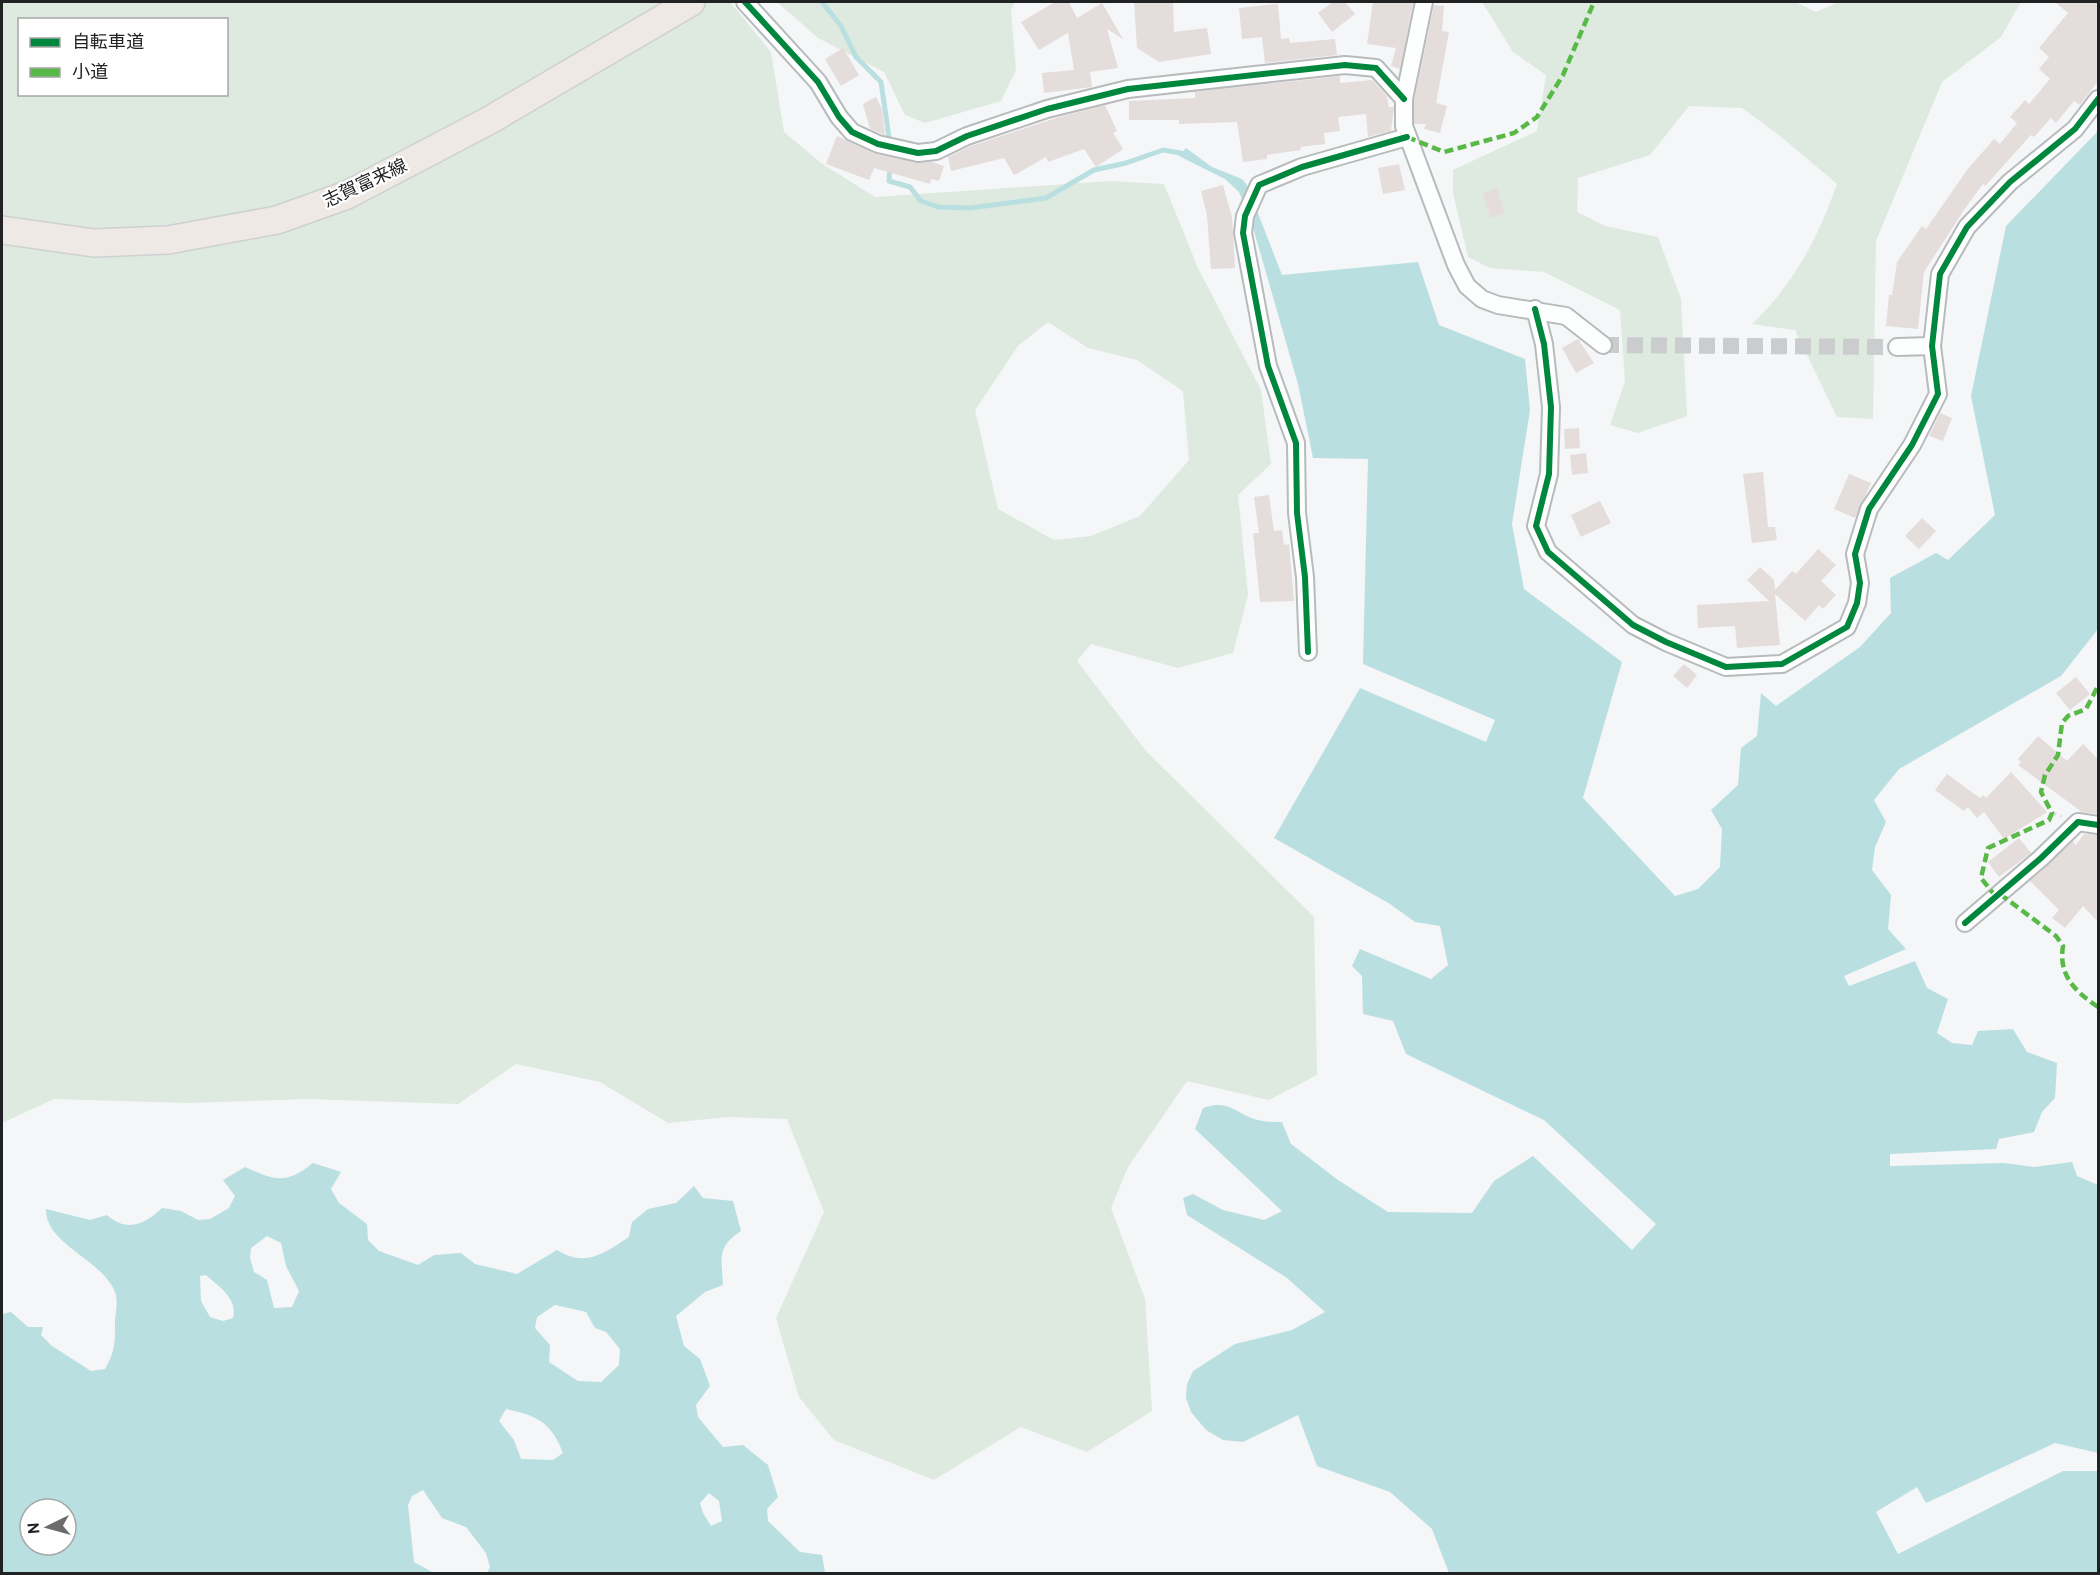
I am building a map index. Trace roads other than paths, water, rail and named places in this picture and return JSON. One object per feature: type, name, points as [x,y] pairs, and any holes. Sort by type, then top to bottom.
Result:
[{"type":"main road","name":"志賀富来線","points":[[2,230],[94,243],[168,240],[277,220],[347,195],[490,120],[691,2]]},
{"type":"street","points":[[745,2],[818,82],[839,117],[852,132],[879,144],[918,153],[936,150],[967,136],[1047,109],[1128,89],[1345,65],[1376,68],[1404,99]]},
{"type":"street","points":[[1424,2],[1404,99],[1407,137],[1456,264],[1467,286],[1482,299],[1498,305],[1535,309],[1566,316],[1603,345]]},
{"type":"street","points":[[1535,309],[1544,344],[1551,407],[1549,474],[1536,526],[1548,552],[1633,625],[1666,642],[1726,667],[1782,664],[1847,627],[1857,603],[1860,583],[1855,554],[1869,509],[1912,445],[1938,394],[1932,346],[1940,274],[1967,227],[2010,182],[2075,129],[2098,99]]},
{"type":"street","points":[[1308,652],[1305,577],[1298,513],[1296,443],[1268,366],[1244,233],[1245,216],[1259,185],[1302,167],[1407,137]]},
{"type":"street","points":[[1897,347],[1932,346]]},
{"type":"street","points":[[1965,923],[2042,858],[2078,822],[2098,825]]},
{"type":"water","points":[[2098,131],[2098,629],[2061,676],[1899,769],[1874,800],[1886,822],[1875,847],[1872,870],[1891,895],[1888,929],[1906,949],[1844,976],[1849,986],[1915,961],[1927,988],[1948,999],[1937,1033],[1952,1043],[1972,1045],[1978,1031],[2013,1029],[2027,1052],[2057,1063],[2055,1098],[2042,1112],[2034,1132],[1999,1139],[1996,1149],[1890,1154],[1890,1166],[2004,1163],[2034,1167],[2072,1162],[2077,1176],[2098,1185],[2098,1453],[2055,1443],[1926,1503],[1917,1487],[1876,1512],[1898,1554],[2063,1471],[2098,1471],[2098,1573],[1449,1573],[1432,1529],[1390,1492],[1317,1466],[1298,1415],[1243,1442],[1223,1440],[1206,1430],[1191,1412],[1186,1398],[1187,1384],[1193,1371],[1235,1344],[1292,1330],[1325,1312],[1287,1278],[1187,1215],[1183,1198],[1193,1194],[1223,1210],[1264,1220],[1282,1211],[1195,1129],[1203,1108],[1212,1105],[1226,1106],[1258,1120],[1282,1122],[1291,1144],[1338,1180],[1388,1212],[1472,1213],[1494,1181],[1533,1156],[1632,1250],[1656,1224],[1544,1120],[1406,1054],[1393,1021],[1363,1014],[1362,976],[1352,966],[1360,949],[1431,979],[1448,965],[1440,926],[1415,922],[1390,904],[1274,838],[1360,688],[1486,742],[1495,720],[1363,664],[1368,459],[1313,458],[1298,384],[1252,224],[1239,192],[1225,179],[1179,156],[1186,148],[1212,167],[1242,179],[1247,185],[1282,275],[1418,262],[1439,325],[1525,359],[1530,410],[1512,524],[1524,589],[1622,662],[1583,798],[1675,896],[1698,889],[1720,867],[1722,829],[1711,810],[1738,785],[1741,748],[1757,736],[1761,693],[1776,706],[1860,647],[1891,613],[1890,578],[1936,553],[1948,560],[1995,515],[1971,396],[2006,226]]},
{"type":"water","points":[[313,1163],[341,1172],[331,1189],[339,1203],[367,1224],[368,1240],[379,1251],[418,1265],[434,1255],[461,1253],[475,1264],[517,1274],[557,1250],[577,1258],[603,1253],[629,1237],[632,1222],[648,1209],[676,1203],[694,1186],[703,1198],[733,1201],[741,1231],[728,1243],[722,1254],[723,1285],[705,1292],[676,1316],[684,1346],[700,1359],[710,1386],[696,1405],[698,1417],[723,1447],[743,1445],[768,1465],[778,1497],[767,1509],[768,1521],[800,1552],[822,1555],[825,1573],[487,1573],[490,1567],[486,1553],[466,1527],[442,1518],[423,1490],[412,1496],[408,1505],[414,1562],[434,1573],[2,1573],[2,1314],[11,1312],[28,1327],[43,1327],[41,1335],[52,1346],[91,1371],[105,1369],[114,1345],[117,1302],[115,1292],[99,1270],[55,1232],[48,1221],[46,1209],[90,1220],[107,1215],[114,1221],[129,1225],[142,1222],[162,1208],[181,1211],[198,1220],[210,1219],[229,1208],[235,1196],[223,1180],[245,1167],[272,1177],[295,1175]],"holes":[[[267,1236],[281,1243],[286,1266],[299,1291],[292,1307],[274,1308],[267,1280],[254,1272],[250,1258],[251,1248]],[[206,1275],[230,1299],[234,1311],[233,1318],[223,1321],[210,1317],[201,1301],[200,1276]],[[555,1305],[586,1312],[595,1328],[606,1332],[620,1349],[619,1365],[601,1382],[578,1381],[549,1362],[550,1345],[535,1328],[537,1317]],[[506,1409],[526,1414],[542,1422],[554,1434],[563,1453],[553,1460],[521,1459],[514,1440],[499,1421]],[[709,1493],[719,1501],[722,1521],[711,1526],[700,1503]]]},
{"type":"waterway","points":[[822,2],[841,26],[856,57],[881,82],[890,144]]},
{"type":"waterway","points":[[890,165],[889,181],[910,187],[921,201],[938,207],[970,208],[1046,198],[1094,170],[1126,163],[1163,150],[1186,154]]},
{"type":"tunnel","points":[[1603,345],[1897,347]]}]
